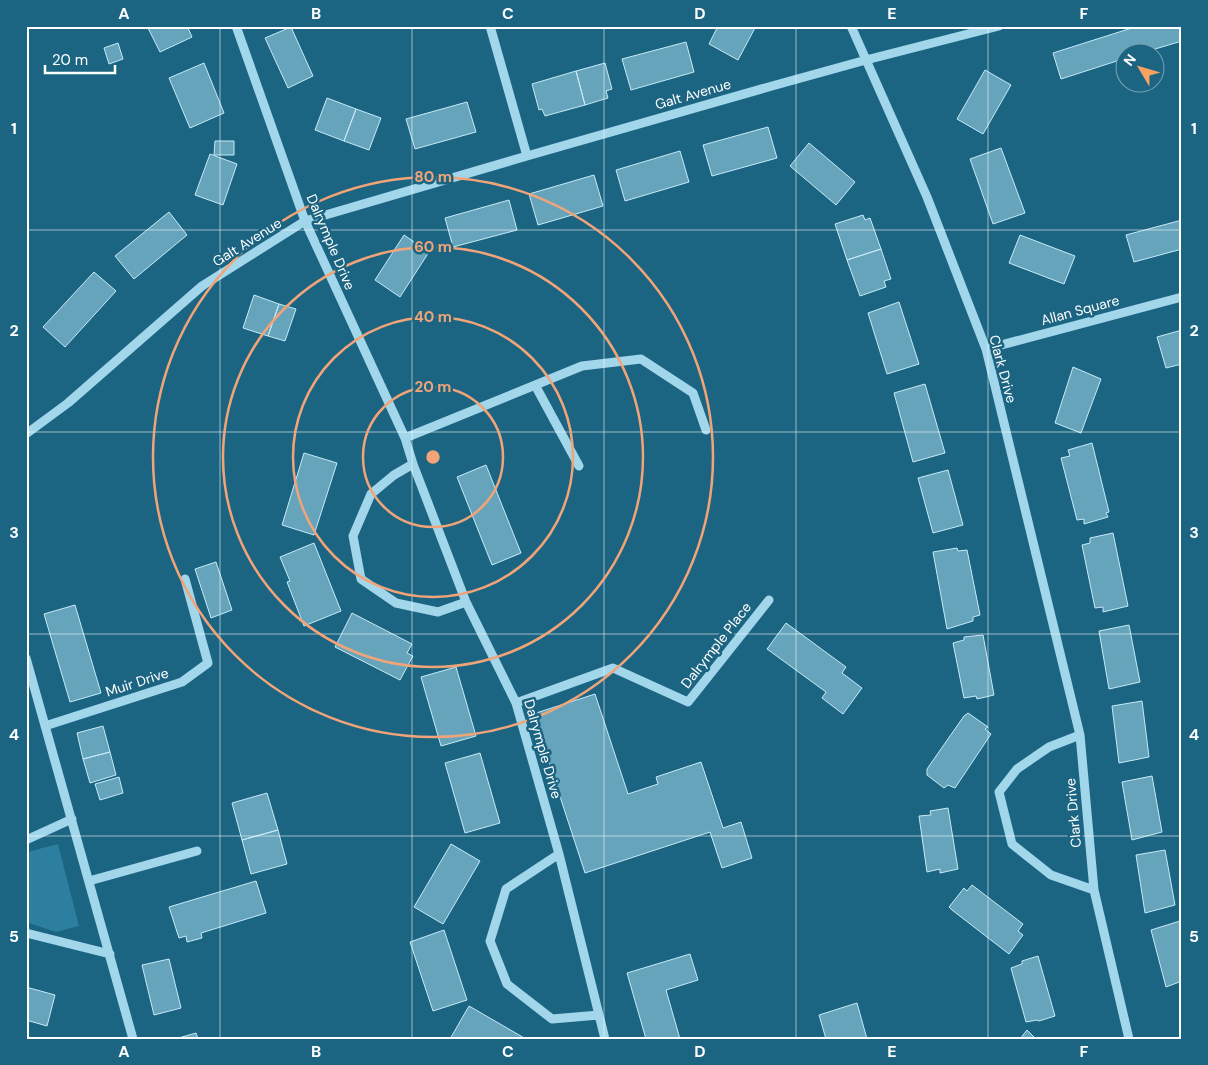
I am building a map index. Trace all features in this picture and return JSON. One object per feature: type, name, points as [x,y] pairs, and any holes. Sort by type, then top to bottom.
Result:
[{"type":"street","name":"Dalrymple Drive","points":[[236,26],[305,221],[405,438],[413,464],[466,602],[516,703],[559,854],[605,1039]]},
{"type":"street","points":[[490,26],[527,156]]},
{"type":"street","name":"Clark Drive","points":[[851,26],[927,197],[986,348],[1080,735],[1094,890],[1129,1039]]},
{"type":"street","points":[[866,60],[999,26]]},
{"type":"street","name":"Galt Avenue","points":[[26,434],[68,403],[202,286],[305,221],[866,60]]},
{"type":"street","name":"Allan Square","points":[[986,348],[1182,297]]},
{"type":"street","points":[[405,438],[582,366],[641,359],[693,393],[706,430]]},
{"type":"street","points":[[535,385],[579,466]]},
{"type":"street","points":[[413,464],[371,494],[353,536],[361,579],[396,603],[438,612],[466,602]]},
{"type":"street","name":"Muir Drive","points":[[46,726],[182,682],[208,663],[185,579]]},
{"type":"street","name":"Dalrymple Place","points":[[516,703],[613,668],[688,702],[768,600]]},
{"type":"street","points":[[26,658],[134,1039]]},
{"type":"street","points":[[1080,735],[1049,747],[1017,770],[999,792],[1012,844],[1051,875],[1094,890]]},
{"type":"street","points":[[26,840],[72,819]]},
{"type":"street","points":[[89,880],[197,851]]},
{"type":"street","points":[[559,854],[506,889],[490,941],[507,984],[552,1019],[599,1015]]},
{"type":"street","points":[[26,933],[110,954]]},
{"type":"shaded area","points":[[58,844],[79,926],[56,932],[26,922],[26,856],[31,851]]},
{"type":"building","points":[[147,26],[187,26],[192,37],[160,52]]},
{"type":"building","points":[[718,26],[756,26],[738,60],[709,44]]},
{"type":"building","points":[[1138,26],[1181,26],[1182,41],[1166,46],[1166,42],[1116,42],[1116,61],[1061,79],[1053,53]]},
{"type":"building","points":[[291,27],[313,76],[288,88],[265,38]]},
{"type":"building","points":[[686,42],[694,72],[631,90],[622,59]]},
{"type":"building","points":[[118,43],[123,59],[109,64],[104,48]]},
{"type":"building","points":[[204,63],[224,113],[190,128],[169,78]]},
{"type":"building","points":[[605,63],[612,89],[606,91],[608,98],[585,105],[576,71]]},
{"type":"building","points":[[985,70],[1011,85],[983,134],[957,119]]},
{"type":"building","points":[[576,71],[585,105],[545,116],[542,109],[539,110],[532,84]]},
{"type":"building","points":[[327,98],[356,109],[344,141],[315,130]]},
{"type":"building","points":[[467,102],[476,132],[415,149],[406,119]]},
{"type":"building","points":[[356,109],[381,118],[369,150],[344,141]]},
{"type":"building","points":[[768,127],[777,158],[712,176],[703,145]]},
{"type":"building","points":[[215,141],[234,141],[234,155],[214,155]]},
{"type":"building","points":[[809,143],[855,182],[836,205],[790,166]]},
{"type":"building","points":[[1001,148],[1025,213],[993,224],[970,159]]},
{"type":"building","points":[[680,151],[689,182],[625,201],[616,170]]},
{"type":"building","points":[[210,154],[237,164],[223,205],[195,195]]},
{"type":"building","points":[[594,175],[603,206],[538,225],[529,194]]},
{"type":"building","points":[[509,200],[517,230],[453,247],[445,218]]},
{"type":"building","points":[[169,212],[187,235],[134,279],[115,256]]},
{"type":"building","points":[[863,215],[865,220],[870,218],[881,249],[847,260],[835,224]]},
{"type":"building","points":[[1182,220],[1182,249],[1134,262],[1126,235]]},
{"type":"building","points":[[404,235],[429,252],[400,297],[375,280]]},
{"type":"building","points":[[1020,235],[1075,256],[1064,284],[1009,263]]},
{"type":"building","points":[[881,249],[891,279],[884,281],[886,287],[860,296],[847,260]]},
{"type":"building","points":[[94,272],[116,291],[65,347],[43,327]]},
{"type":"building","points":[[254,295],[279,304],[268,336],[243,328]]},
{"type":"building","points":[[899,302],[919,364],[887,374],[868,313]]},
{"type":"building","points":[[279,304],[296,309],[285,341],[268,336]]},
{"type":"building","points":[[1182,330],[1182,364],[1166,368],[1157,337]]},
{"type":"building","points":[[1073,367],[1101,379],[1081,433],[1055,423]]},
{"type":"building","points":[[925,384],[945,453],[913,462],[894,393]]},
{"type":"building","points":[[1092,443],[1109,512],[1106,513],[1108,517],[1084,524],[1084,519],[1077,520],[1061,458],[1070,456],[1068,450]]},
{"type":"building","points":[[304,453],[337,463],[314,535],[282,525]]},
{"type":"building","points":[[486,465],[521,553],[492,565],[457,477]]},
{"type":"building","points":[[948,470],[963,525],[933,533],[918,478]]},
{"type":"building","points":[[1113,533],[1128,606],[1103,612],[1103,607],[1095,608],[1082,545],[1090,543],[1090,538]]},
{"type":"building","points":[[314,543],[341,611],[304,626],[287,582],[290,581],[280,557]]},
{"type":"building","points":[[957,548],[958,551],[967,550],[980,615],[973,617],[973,621],[947,629],[933,552]]},
{"type":"building","points":[[216,562],[232,610],[211,618],[195,569]]},
{"type":"building","points":[[75,605],[101,693],[70,702],[44,614]]},
{"type":"building","points":[[352,613],[412,644],[407,653],[413,656],[400,680],[335,647]]},
{"type":"building","points":[[786,623],[846,667],[842,673],[862,688],[843,714],[822,698],[826,692],[767,649]]},
{"type":"building","points":[[1129,625],[1140,682],[1109,689],[1099,631]]},
{"type":"building","points":[[983,635],[994,695],[977,699],[976,696],[964,698],[953,643],[964,640],[964,637]]},
{"type":"building","points":[[456,667],[476,736],[441,746],[421,677]]},
{"type":"building","points":[[595,694],[628,794],[658,784],[656,777],[701,762],[723,828],[741,822],[752,858],[722,868],[710,832],[585,873],[533,714]]},
{"type":"building","points":[[1142,701],[1149,757],[1119,763],[1112,706]]},
{"type":"building","points":[[968,713],[988,727],[985,729],[991,734],[955,788],[948,785],[944,788],[927,775],[927,769]]},
{"type":"building","points":[[103,726],[110,752],[83,759],[77,733]]},
{"type":"building","points":[[110,752],[116,775],[90,783],[83,759]]},
{"type":"building","points":[[480,753],[500,823],[465,833],[445,763]]},
{"type":"building","points":[[1152,776],[1162,832],[1132,840],[1122,782]]},
{"type":"building","points":[[119,777],[123,793],[100,800],[95,784]]},
{"type":"building","points":[[267,793],[278,830],[242,840],[232,803]]},
{"type":"building","points":[[948,808],[958,869],[940,873],[940,869],[927,872],[919,816],[931,815],[930,811]]},
{"type":"building","points":[[278,830],[287,864],[251,874],[242,840]]},
{"type":"building","points":[[451,844],[480,861],[443,924],[414,907]]},
{"type":"building","points":[[1165,850],[1175,905],[1145,913],[1136,855]]},
{"type":"building","points":[[256,881],[266,913],[201,933],[202,938],[187,942],[186,936],[179,938],[169,907]]},
{"type":"building","points":[[972,885],[1023,924],[1018,931],[1023,935],[1009,954],[949,907],[964,888],[967,891]]},
{"type":"building","points":[[1180,921],[1182,928],[1182,981],[1166,987],[1151,930]]},
{"type":"building","points":[[444,930],[467,1000],[433,1011],[410,942]]},
{"type":"building","points":[[690,954],[698,980],[666,990],[680,1039],[646,1039],[627,973]]},
{"type":"building","points":[[1038,956],[1055,1016],[1039,1021],[1026,1022],[1011,968],[1022,964],[1022,961]]},
{"type":"building","points":[[169,959],[181,1008],[154,1015],[142,965]]},
{"type":"building","points":[[26,987],[55,995],[47,1026],[26,1020]]},
{"type":"building","points":[[857,1003],[867,1039],[826,1039],[819,1015]]},
{"type":"building","points":[[469,1006],[526,1039],[450,1039]]},
{"type":"building","points":[[1027,1030],[1036,1039],[1020,1039]]},
{"type":"building","points":[[196,1033],[198,1039],[175,1039]]}]
